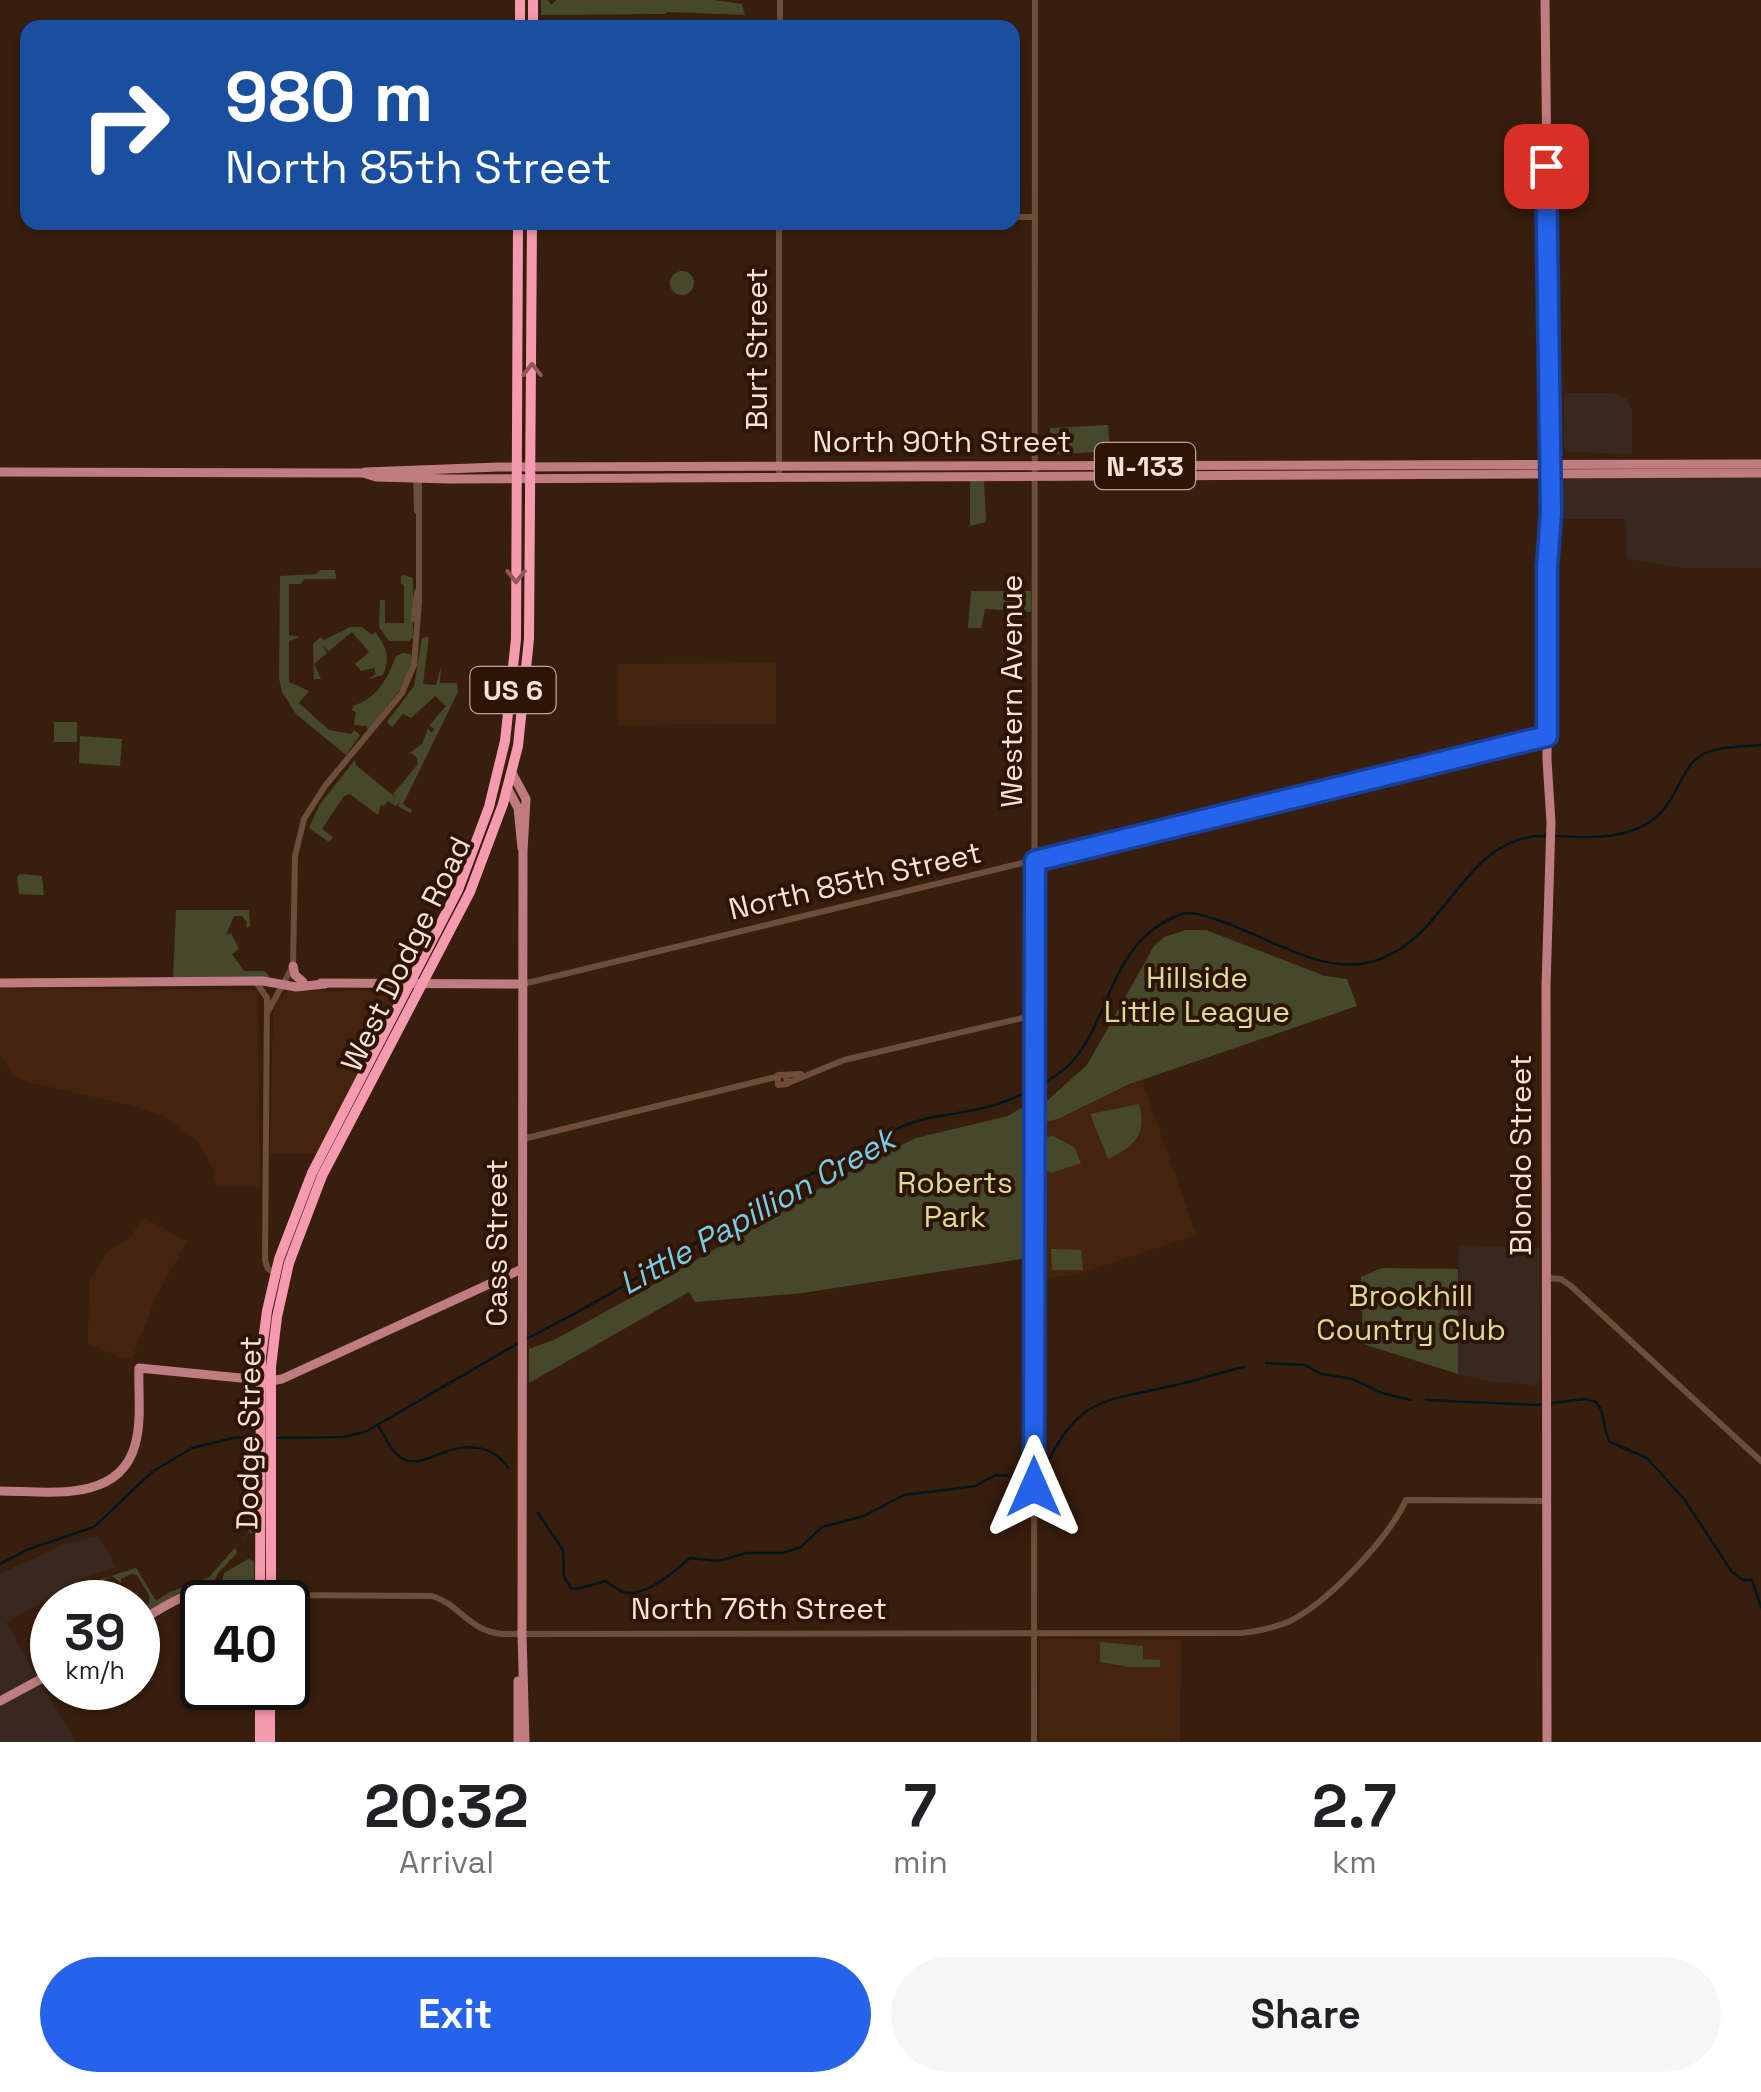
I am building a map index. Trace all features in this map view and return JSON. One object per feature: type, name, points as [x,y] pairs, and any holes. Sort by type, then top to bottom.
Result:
[{"type":"highway","name":"West Dodge Road","points":[[280,1274],[316,1187],[416,984],[472,856],[502,757],[516,654],[518,230]]},
{"type":"highway","name":"West Dodge Road","points":[[416,984],[474,883],[508,788],[527,679],[532,230]]},
{"type":"highway","points":[[502,757],[508,788]]},
{"type":"highway","name":"Dodge Street","points":[[264,1580],[266,1380],[280,1274]]},
{"type":"highway","points":[[260,1710],[260,1742]]},
{"type":"highway","points":[[270,1710],[270,1742]]},
{"type":"main road","name":"Blondo Street","points":[[1546,0],[1547,468],[1551,536],[1547,568],[1547,1742]]},
{"type":"main road","name":"North 90th Street","points":[[0,472],[417,475],[1761,464]]},
{"type":"main road","name":"North 90th Street","points":[[1547,468],[1761,472]]},
{"type":"main road","name":"Cass Street","points":[[512,772],[526,798],[522,984],[522,1634],[518,1642],[522,1742]]},
{"type":"main road","name":"Cass Street","points":[[508,788],[518,808],[523,851]]},
{"type":"main road","points":[[293,966],[295,975],[303,982]]},
{"type":"main road","points":[[0,984],[522,984]]},
{"type":"main road","points":[[287,984],[325,984]]},
{"type":"main road","points":[[0,1491],[88,1490],[114,1478],[134,1449],[139,1368],[266,1380],[290,1376],[522,1269]]},
{"type":"main road","points":[[0,1700],[30,1684]]},
{"type":"street","name":"Western Avenue","points":[[1034,1742],[1035,0]]},
{"type":"street","points":[[1020,217],[1035,217]]},
{"type":"street","name":"Burt Street","points":[[779,472],[780,230]]},
{"type":"street","points":[[267,1013],[287,984],[293,966],[295,856],[301,827],[318,796],[402,693],[414,668],[417,475]]},
{"type":"street","name":"North 85th Street","points":[[522,984],[1547,736]]},
{"type":"street","points":[[264,984],[266,1249],[280,1274]]},
{"type":"street","points":[[522,1139],[758,1082],[776,1081],[782,1086],[787,1079],[844,1060],[1035,1015]]},
{"type":"street","points":[[1546,1278],[1561,1279],[1571,1286],[1761,1461]]},
{"type":"street","name":"North 76th Street","points":[[310,1597],[430,1596],[447,1603],[482,1631],[522,1634],[1234,1634],[1269,1628],[1299,1616],[1320,1601],[1385,1536],[1406,1500],[1547,1501]]},
{"type":"shaded area","points":[[1564,393],[1613,393],[1627,399],[1632,411],[1632,454],[1568,452],[1564,446]]},
{"type":"shaded area","points":[[1761,477],[1761,568],[1681,568],[1627,559],[1626,519],[1555,519],[1555,484],[1562,478]]},
{"type":"shaded area","points":[[776,663],[776,724],[618,725],[618,664]]},
{"type":"shaded area","points":[[0,988],[258,990],[260,1187],[217,1187],[211,1165],[198,1142],[165,1117],[27,1082],[14,1075],[0,1056]]},
{"type":"shaded area","points":[[391,990],[396,994],[378,1036],[317,1154],[270,1154],[273,1013],[278,999],[287,991]]},
{"type":"shaded area","points":[[1142,1080],[1196,1235],[1076,1275],[1040,1278],[1039,1123],[1058,1119]]},
{"type":"shaded area","points":[[141,1220],[187,1241],[157,1295],[132,1358],[125,1359],[88,1344],[89,1281],[107,1252],[130,1238]]},
{"type":"shaded area","points":[[1459,1245],[1540,1248],[1537,1385],[1492,1382],[1458,1374]]},
{"type":"shaded area","points":[[98,1536],[116,1567],[80,1580],[30,1580],[30,1609],[6,1623],[30,1664],[30,1710],[57,1710],[76,1742],[0,1742],[0,1574],[64,1544]]},
{"type":"shaded area","points":[[1043,1639],[1181,1640],[1180,1742],[1039,1742]]},
{"type":"green space","points":[[541,0],[548,0],[551,5],[556,0],[714,0],[742,4],[745,15],[541,15]]},
{"type":"green space","points":[[682,271],[691,274],[691,292],[682,295],[673,292],[670,283],[673,274]]},
{"type":"green space","points":[[1108,425],[1110,451],[1051,455],[1050,428]]},
{"type":"green space","points":[[970,480],[984,480],[986,522],[970,526]]},
{"type":"green space","points":[[320,570],[335,570],[336,579],[304,579],[301,584],[289,584],[289,635],[300,637],[289,641],[289,682],[309,691],[299,703],[329,730],[351,734],[354,730],[360,735],[346,755],[296,714],[282,692],[279,678],[280,576],[316,574]]},
{"type":"green space","points":[[404,575],[413,578],[413,638],[389,641],[379,627],[380,600],[385,600],[385,623],[404,623]]},
{"type":"green space","points":[[971,591],[1031,591],[1031,612],[985,609],[981,628],[968,628]]},
{"type":"green space","points":[[350,627],[362,627],[379,637],[387,658],[383,675],[369,679],[376,674],[374,668],[361,671],[355,664],[369,652],[352,632],[329,651],[322,645],[327,653],[314,664],[321,679],[314,679],[313,644],[320,637],[324,640]]},
{"type":"green space","points":[[429,637],[423,684],[436,685],[441,667],[440,683],[457,683],[458,692],[403,804],[412,810],[410,813],[398,806],[400,800],[396,806],[388,801],[381,805],[378,815],[350,794],[344,796],[322,829],[333,837],[329,842],[309,828],[320,804],[355,760],[396,798],[393,794],[418,764],[411,753],[407,755],[422,744],[428,728],[431,733],[435,729],[429,726],[446,706],[435,696],[411,718],[403,714],[392,727],[387,722],[414,686],[422,638]]},
{"type":"green space","points":[[411,654],[412,661],[403,686],[368,730],[366,726],[354,725],[353,706],[375,693],[396,656]]},
{"type":"green space","points":[[54,722],[77,722],[77,742],[54,742]]},
{"type":"green space","points":[[80,736],[122,739],[120,766],[79,763]]},
{"type":"green space","points":[[20,874],[42,876],[44,895],[19,894]]},
{"type":"green space","points":[[176,910],[249,910],[250,926],[246,928],[242,916],[234,916],[226,935],[231,933],[239,949],[232,954],[244,971],[265,971],[270,977],[173,977]]},
{"type":"green space","name":"Hillside Little League","points":[[1186,930],[1206,930],[1325,976],[1347,979],[1357,1006],[1130,1084],[1058,1119],[1039,1123],[1039,1108],[1087,1065],[1154,946],[1164,937]]},
{"type":"green space","name":"Roberts Park","points":[[1029,1103],[1027,1258],[803,1293],[695,1302],[689,1292],[529,1383],[529,1349],[556,1339],[621,1303],[870,1160],[916,1138],[1008,1116]]},
{"type":"green space","points":[[1139,1104],[1142,1124],[1137,1138],[1108,1159],[1090,1114]]},
{"type":"green space","points":[[1053,1136],[1074,1147],[1081,1163],[1051,1173],[1047,1170],[1041,1157],[1041,1138]]},
{"type":"green space","points":[[1051,1249],[1081,1250],[1083,1270],[1052,1270]]},
{"type":"green space","name":"Brookhill Country Club","points":[[1382,1268],[1458,1269],[1458,1374],[1363,1344],[1361,1277]]},
{"type":"green space","points":[[252,1509],[257,1512],[256,1533],[249,1533],[241,1541],[249,1532],[248,1512]]},
{"type":"green space","points":[[235,1548],[237,1553],[214,1580],[201,1580],[209,1577]]},
{"type":"green space","points":[[248,1559],[254,1561],[254,1580],[222,1580],[224,1573]]},
{"type":"green space","points":[[136,1568],[143,1580],[131,1574],[121,1580],[112,1576],[98,1580]]},
{"type":"green space","points":[[180,1588],[180,1593],[160,1604],[160,1598]]},
{"type":"green space","points":[[1100,1642],[1143,1646],[1143,1659],[1160,1660],[1160,1667],[1100,1662]]},
{"type":"waterway","name":"Little Papillion Creek","points":[[1554,836],[1618,834],[1647,824],[1659,815],[1690,765],[1700,756],[1721,749],[1761,745]]},
{"type":"waterway","name":"Little Papillion Creek","points":[[524,1340],[619,1289],[804,1178],[899,1128],[995,1105],[1055,1076],[1074,1060],[1088,1039],[1136,946],[1156,928],[1182,914],[1196,914],[1232,925],[1318,960],[1361,964],[1383,958],[1406,945],[1497,850],[1519,839],[1546,836]]},
{"type":"waterway","name":"Little Papillion Creek","points":[[274,1438],[343,1437],[365,1432],[517,1344]]},
{"type":"waterway","points":[[1266,1363],[1305,1365],[1321,1374],[1353,1379],[1382,1393],[1411,1400]]},
{"type":"waterway","points":[[1046,1466],[1071,1426],[1098,1405],[1244,1367]]},
{"type":"waterway","points":[[1426,1400],[1535,1405],[1585,1399],[1596,1402],[1610,1442],[1647,1458],[1684,1499],[1732,1572],[1743,1580],[1752,1580],[1761,1607]]},
{"type":"waterway","points":[[379,1427],[404,1460],[419,1461],[470,1447],[495,1455],[508,1468]]},
{"type":"waterway","name":"Little Papillion Creek","points":[[0,1564],[29,1549],[94,1527],[152,1472],[192,1448],[256,1437]]},
{"type":"waterway","points":[[538,1513],[563,1550],[564,1577],[571,1588],[606,1581],[622,1591],[636,1593],[661,1581],[690,1558],[719,1561],[746,1553],[783,1553],[801,1547],[822,1527],[864,1516],[904,1495],[976,1486],[995,1475],[1026,1477]]},
{"type":"route","points":[[1034,1487],[1035,861],[1547,736],[1551,367],[1547,328],[1546,166]]}]
